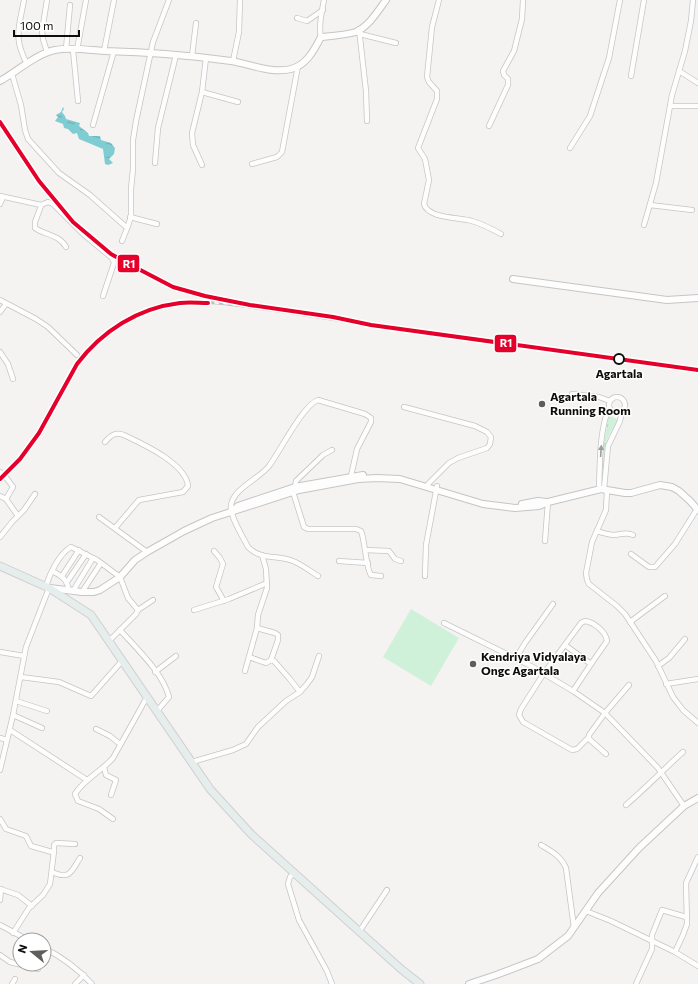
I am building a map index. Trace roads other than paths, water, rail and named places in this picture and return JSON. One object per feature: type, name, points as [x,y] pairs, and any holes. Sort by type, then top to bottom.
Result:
[{"type":"main road","points":[[0,566],[47,587],[91,615],[210,789],[250,834],[359,932],[420,984]]},
{"type":"street","points":[[24,0],[18,35],[19,45],[28,64]]},
{"type":"street","points":[[47,0],[42,31],[47,52]]},
{"type":"street","points":[[78,101],[75,50],[86,0]]},
{"type":"street","points":[[104,51],[114,0]]},
{"type":"street","points":[[122,241],[130,217],[130,189],[134,163],[134,136],[153,42],[169,0]]},
{"type":"street","points":[[233,61],[239,32],[240,0]]},
{"type":"street","points":[[0,81],[47,52],[66,49],[151,52],[233,61],[259,67],[284,70],[293,69],[312,56],[321,37],[320,34],[324,0]]},
{"type":"street","points":[[367,121],[366,90],[360,32],[374,17],[386,0]]},
{"type":"street","points":[[489,126],[508,85],[508,79],[504,75],[503,71],[514,51],[522,19],[523,0]]},
{"type":"street","points":[[570,148],[590,116],[609,58],[620,0]]},
{"type":"street","points":[[631,76],[644,0]]},
{"type":"street","points":[[644,225],[656,183],[670,106],[691,21],[694,0]]},
{"type":"street","points":[[437,1],[432,27],[427,77],[429,82],[437,91],[437,98],[418,148],[425,159],[429,180],[424,204],[425,207],[434,214],[472,221],[501,234]]},
{"type":"street","points":[[66,49],[70,5]]},
{"type":"street","points":[[297,18],[307,21],[323,10]]},
{"type":"street","points":[[192,56],[196,23]]},
{"type":"street","points":[[321,37],[360,32],[396,43]]},
{"type":"street","points":[[93,125],[114,51]]},
{"type":"street","points":[[155,163],[158,128],[176,55]]},
{"type":"street","points":[[202,165],[193,145],[192,134],[202,92],[206,58]]},
{"type":"street","points":[[252,164],[277,157],[282,152],[298,66]]},
{"type":"street","points":[[679,71],[698,83]]},
{"type":"street","points":[[12,74],[21,105],[28,139],[59,173],[90,195],[125,226],[128,226]]},
{"type":"street","points":[[202,92],[238,102]]},
{"type":"street","points":[[670,106],[698,106]]},
{"type":"street","points":[[0,204],[2,197],[41,206]]},
{"type":"street","points":[[66,247],[59,239],[35,228],[35,222],[41,206],[48,202],[53,204],[83,234],[112,258],[114,263],[103,296]]},
{"type":"street","points":[[650,205],[692,210]]},
{"type":"street","points":[[130,217],[157,224]]},
{"type":"street","points":[[513,279],[667,300],[698,298]]},
{"type":"street","points":[[0,300],[31,316],[48,328],[77,355]]},
{"type":"street","points":[[0,312],[6,304]]},
{"type":"street","points":[[0,352],[8,364],[13,379]]},
{"type":"street","points":[[572,394],[599,396],[610,404],[614,412],[622,411]]},
{"type":"street","points":[[603,490],[608,446],[622,417],[622,411],[625,404],[623,400],[616,397],[610,404],[604,423],[602,436],[603,490],[606,510],[592,542],[586,573],[587,580],[589,584],[617,606],[630,622],[658,666],[673,697],[683,710],[698,723]]},
{"type":"street","points":[[318,576],[292,561],[255,553],[248,547],[231,511],[231,502],[240,490],[268,468],[296,423],[314,401],[318,400],[365,414],[371,418],[371,422],[357,449],[351,476]]},
{"type":"street","points":[[404,407],[475,426],[487,432],[491,437],[490,444],[486,448],[458,458],[449,463],[428,484]]},
{"type":"street","points":[[104,442],[114,434],[119,433],[126,436],[177,466],[188,481],[188,486],[183,492],[139,500],[115,528]]},
{"type":"street","points":[[332,450],[324,455],[296,481],[296,489],[304,527],[308,529],[358,530],[362,533],[370,574],[381,576]]},
{"type":"street","points":[[0,472],[13,487],[6,500]]},
{"type":"street","points":[[296,489],[358,477],[394,474],[428,484],[474,502],[505,508],[527,508],[539,506],[548,502],[603,490],[631,493],[655,486],[666,485],[685,495],[697,509],[675,544],[658,565],[652,568],[649,567],[631,554]]},
{"type":"street","points":[[47,587],[82,592],[94,592],[100,590],[120,577],[135,560],[200,523],[296,489],[351,476],[394,478],[436,488]]},
{"type":"street","points":[[425,576],[426,545],[436,488]]},
{"type":"street","points":[[0,537],[4,530],[27,506],[35,494]]},
{"type":"street","points":[[0,496],[6,500],[18,516]]},
{"type":"street","points":[[545,541],[548,502]]},
{"type":"street","points":[[99,517],[147,552]]},
{"type":"street","points":[[597,531],[616,535],[626,533],[633,536]]},
{"type":"street","points":[[0,770],[10,730],[24,656],[52,571],[70,547],[73,547],[93,558],[120,577],[128,598],[138,610]]},
{"type":"street","points":[[62,576],[79,550]]},
{"type":"street","points":[[365,550],[389,551],[395,559],[401,561]]},
{"type":"street","points":[[214,551],[223,564],[216,587],[224,601]]},
{"type":"street","points":[[67,582],[86,554]]},
{"type":"street","points":[[245,671],[257,628],[258,614],[266,592],[266,569],[262,555]]},
{"type":"street","points":[[71,591],[93,558]]},
{"type":"street","points":[[339,561],[368,563]]},
{"type":"street","points":[[82,592],[101,563]]},
{"type":"street","points":[[52,571],[62,576],[67,582],[71,591]]},
{"type":"street","points":[[194,610],[224,601],[267,583]]},
{"type":"street","points":[[630,622],[664,596]]},
{"type":"street","points":[[109,641],[136,614],[138,610],[153,600]]},
{"type":"street","points":[[516,658],[552,604]]},
{"type":"street","points":[[573,691],[607,641],[603,633],[592,622],[583,621],[544,673],[521,709],[519,715],[520,719],[572,750],[577,749],[588,738],[605,713],[629,685]]},
{"type":"street","points":[[444,623],[544,673],[605,713],[661,772],[684,806]]},
{"type":"street","points":[[249,657],[266,663],[271,660],[278,640],[278,636],[274,633],[257,628]]},
{"type":"street","points":[[120,630],[155,672],[166,688],[169,696],[157,711]]},
{"type":"street","points":[[658,666],[669,658],[685,639]]},
{"type":"street","points":[[565,645],[591,664]]},
{"type":"street","points":[[0,652],[24,656]]},
{"type":"street","points":[[155,672],[176,656]]},
{"type":"street","points":[[192,762],[243,746],[258,727],[286,701],[300,692],[312,677],[319,656]]},
{"type":"street","points":[[271,660],[286,673],[300,692]]},
{"type":"street","points":[[21,676],[59,682],[92,696],[122,661]]},
{"type":"street","points":[[666,684],[698,679]]},
{"type":"street","points":[[113,819],[99,809],[78,801],[76,799],[76,793],[87,780],[113,758],[147,697]]},
{"type":"street","points":[[16,701],[47,711]]},
{"type":"street","points":[[13,715],[42,728]]},
{"type":"street","points":[[96,729],[110,736],[120,744]]},
{"type":"street","points":[[10,730],[87,780]]},
{"type":"street","points":[[0,738],[7,740]]},
{"type":"street","points":[[588,738],[606,754]]},
{"type":"street","points":[[626,805],[644,790],[683,752]]},
{"type":"street","points":[[104,767],[106,775],[116,780],[111,795]]},
{"type":"street","points":[[469,984],[538,959],[568,936],[598,893],[639,848],[684,806],[698,798]]},
{"type":"street","points":[[0,819],[7,830],[26,836],[31,846],[50,852],[54,851]]},
{"type":"street","points":[[0,925],[13,932],[32,906],[48,889],[52,872],[54,846],[56,843],[75,844]]},
{"type":"street","points":[[541,845],[554,852],[564,862],[568,875],[574,928]]},
{"type":"street","points":[[675,952],[687,924],[686,883],[698,857]]},
{"type":"street","points":[[52,872],[66,876],[80,858]]},
{"type":"street","points":[[294,873],[290,877],[288,884],[299,920],[327,970],[332,984]]},
{"type":"street","points":[[0,900],[1,889],[18,895],[32,906]]},
{"type":"street","points":[[359,932],[387,890]]},
{"type":"street","points":[[636,984],[652,949],[652,935],[662,910],[686,916]]},
{"type":"street","points":[[586,911],[611,921],[675,952],[698,966]]},
{"type":"street","points":[[52,953],[69,963],[92,984]]},
{"type":"street","points":[[0,955],[12,962]]},
{"type":"street","points":[[75,984],[84,976]]},
{"type":"water","points":[[63,107],[64,109],[62,112],[66,119],[80,123],[79,126],[88,133],[89,136],[100,136],[101,140],[111,143],[115,148],[114,154],[109,159],[113,163],[108,165],[105,164],[103,149],[79,139],[77,133],[73,134],[68,129],[64,128],[63,124],[55,121],[58,117],[56,115],[61,112]]},
{"type":"railway","points":[[0,479],[31,445],[44,425],[72,372],[86,352],[109,331],[136,315],[166,305],[204,302],[237,305],[358,323]]},
{"type":"railway","points":[[623,360],[698,370]]},
{"type":"place","name":"Agartala","points":[[619,359]]},
{"type":"place","name":"Agartala Running Room","points":[[542,404]]},
{"type":"place","name":"Kendriya Vidyalaya Ongc Agartala","points":[[473,664]]}]
